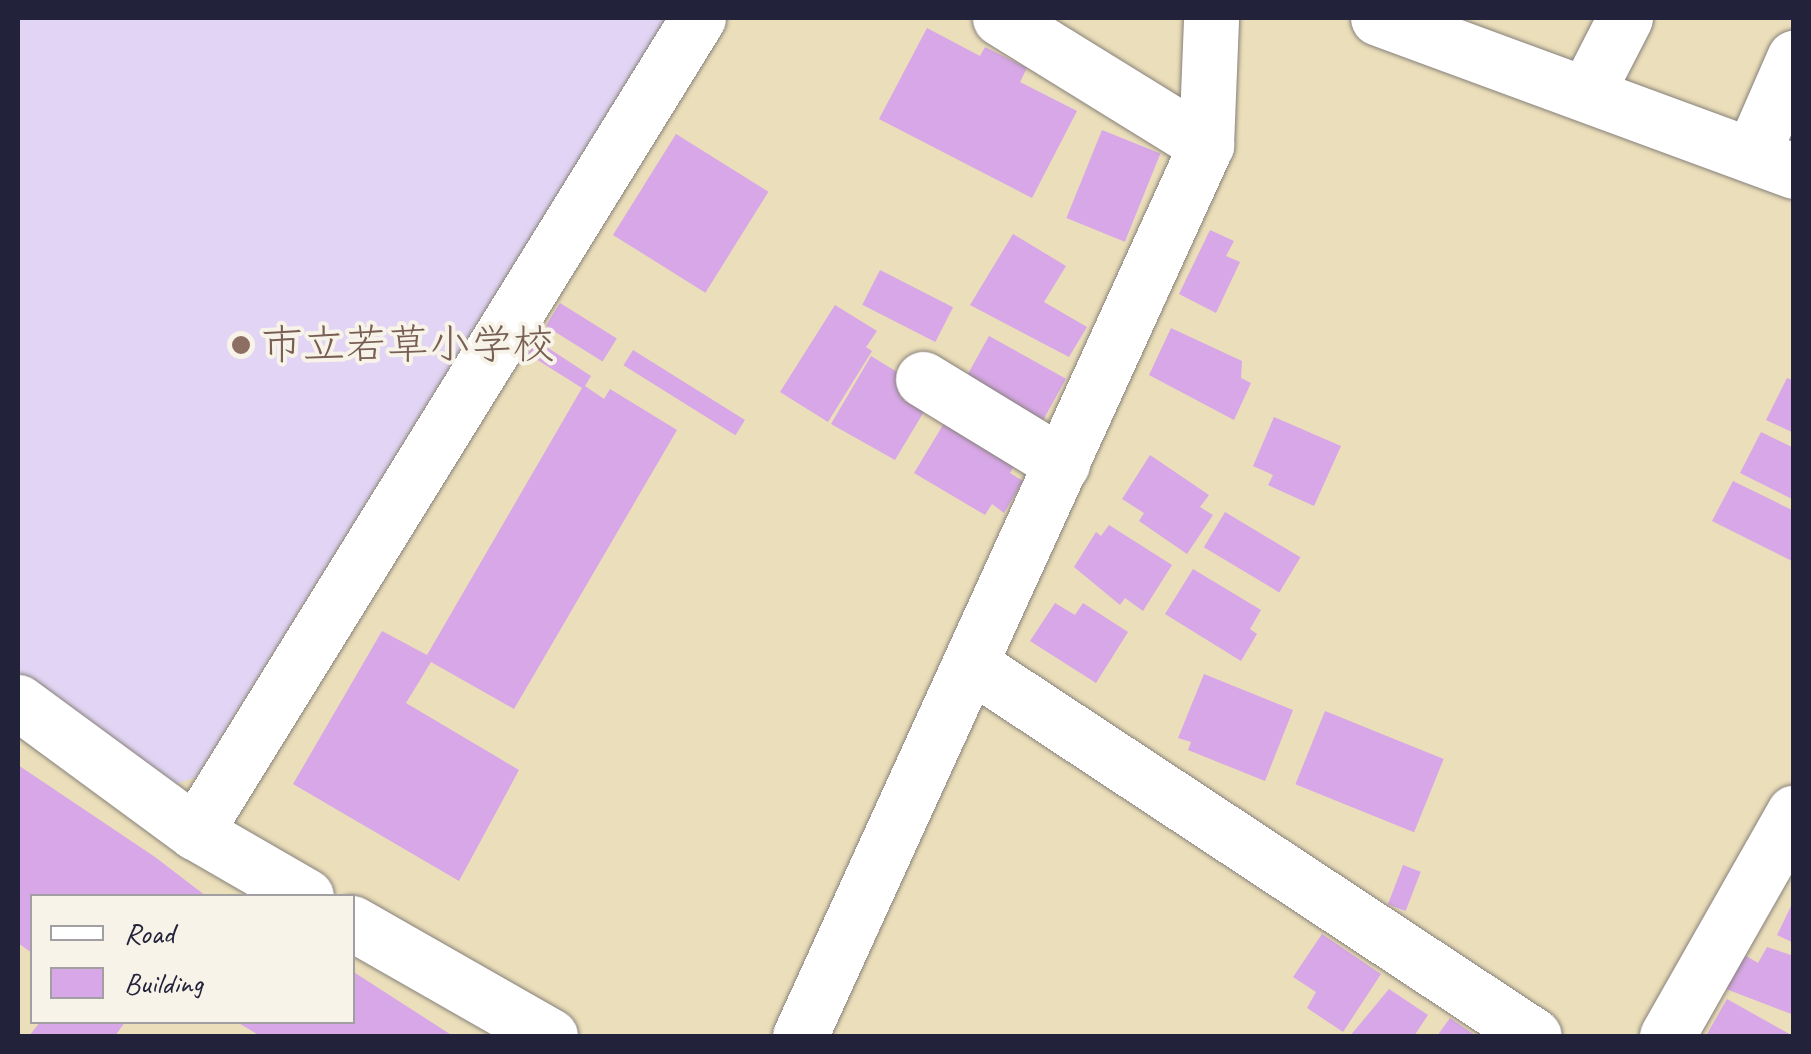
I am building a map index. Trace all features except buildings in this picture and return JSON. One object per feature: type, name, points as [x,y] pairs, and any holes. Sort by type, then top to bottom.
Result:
[{"type":"street","points":[[195,832],[698,18]]},
{"type":"street","points":[[1000,18],[1206,145]]},
{"type":"street","points":[[800,1036],[1206,145],[1212,18]]},
{"type":"street","points":[[1378,18],[1478,34],[1588,92],[1773,162],[1794,58]]},
{"type":"street","points":[[1588,92],[1625,18]]},
{"type":"street","points":[[923,378],[1062,464]]},
{"type":"street","points":[[972,665],[1534,1036]]},
{"type":"street","points":[[18,702],[195,832],[303,894]]},
{"type":"street","points":[[1667,1036],[1794,812]]},
{"type":"street","points":[[355,925],[550,1036]]},
{"type":"shaded area","name":"市立若草小学校","points":[[18,18],[666,18],[196,777],[173,785],[18,672]]},
{"type":"place","name":"市立若草小学校","points":[[241,345]]}]
